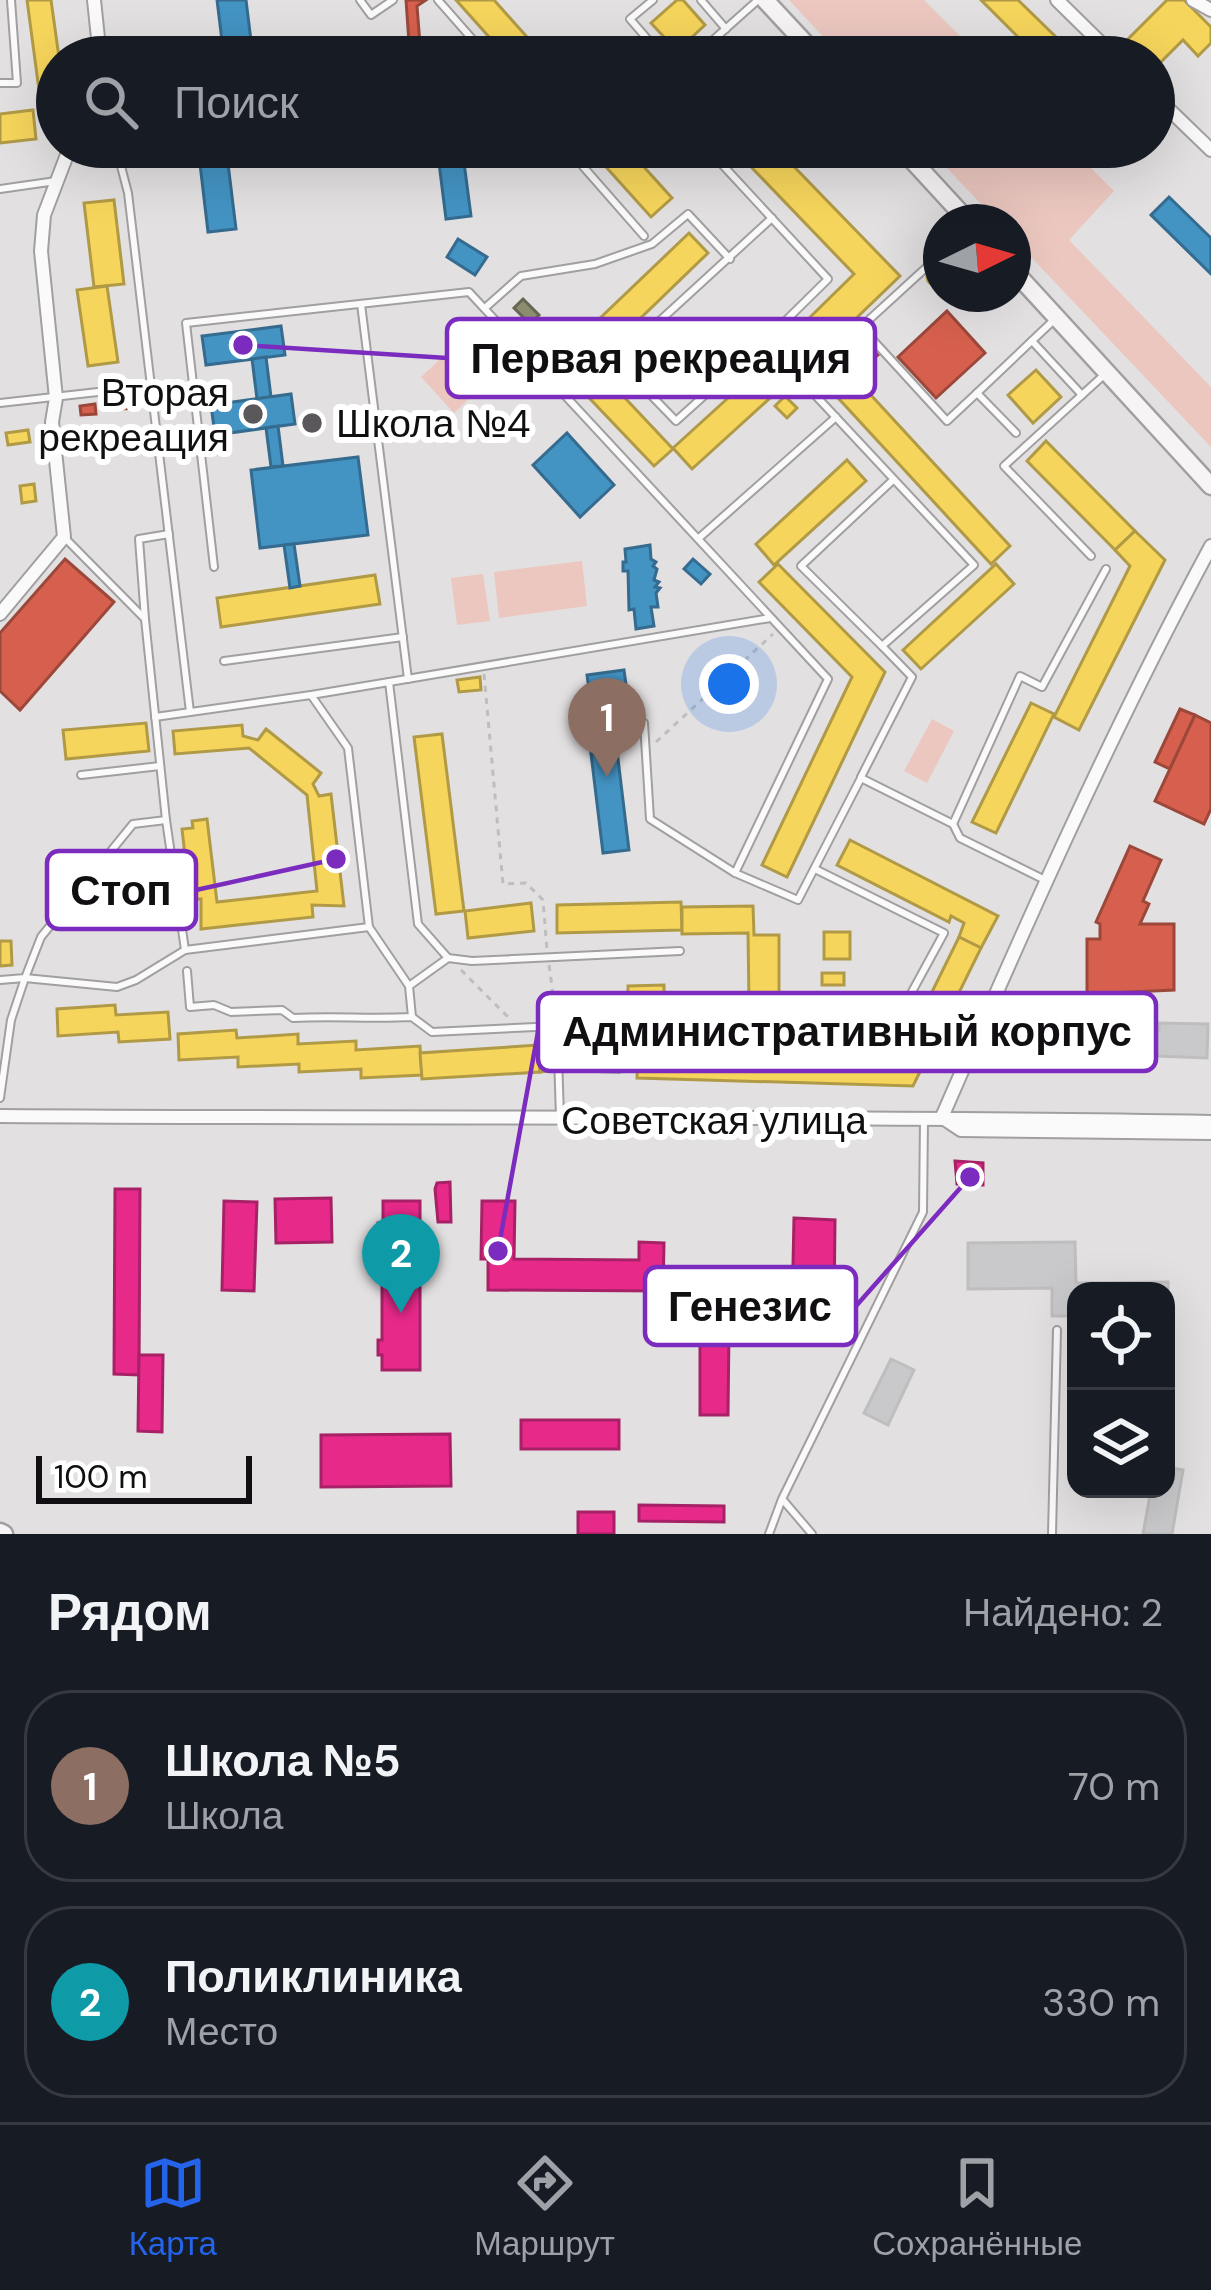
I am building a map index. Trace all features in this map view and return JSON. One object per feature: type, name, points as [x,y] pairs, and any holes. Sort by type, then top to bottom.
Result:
[{"type":"main road","points":[[762,0],[797,36]]},
{"type":"main road","points":[[919,168],[952,204]]},
{"type":"main road","points":[[1031,289],[1211,486]]},
{"type":"street","points":[[94,0],[98,36]]},
{"type":"street","points":[[1057,0],[1094,36]]},
{"type":"street","points":[[1193,0],[1211,10]]},
{"type":"street","points":[[1175,115],[1211,150]]},
{"type":"street","points":[[0,614],[64,537],[52,422],[56,398],[40,251],[44,214],[62,168]]},
{"type":"street","points":[[1211,546],[1045,880],[942,1118],[961,1130],[1211,1133]]},
{"type":"street","name":"Советская улица","points":[[0,1116],[1211,1122]]},
{"type":"lane","points":[[0,83],[17,83],[11,0]]},
{"type":"lane","points":[[360,0],[371,15],[393,0]]},
{"type":"lane","points":[[438,0],[470,36]]},
{"type":"lane","points":[[645,36],[630,19],[653,0]]},
{"type":"lane","points":[[701,0],[726,28]]},
{"type":"lane","points":[[717,36],[762,0]]},
{"type":"lane","points":[[121,168],[190,712]]},
{"type":"lane","points":[[584,168],[644,236]]},
{"type":"lane","points":[[726,168],[772,218],[828,279],[676,421],[617,360],[772,218]]},
{"type":"lane","points":[[0,188],[57,181]]},
{"type":"lane","points":[[485,308],[521,276],[595,264],[652,244],[688,214],[730,259]]},
{"type":"lane","points":[[802,380],[923,270]]},
{"type":"lane","points":[[214,567],[186,323],[469,292],[828,679],[735,872]]},
{"type":"lane","points":[[362,304],[408,679]]},
{"type":"lane","points":[[861,327],[947,421],[1057,317]]},
{"type":"lane","points":[[766,340],[974,565],[882,646]]},
{"type":"lane","points":[[1032,341],[1082,395]]},
{"type":"lane","points":[[1091,556],[1004,466],[1107,372]]},
{"type":"lane","points":[[0,403],[151,386]]},
{"type":"lane","points":[[977,393],[1016,433]]},
{"type":"lane","points":[[698,539],[836,418]]},
{"type":"lane","points":[[644,723],[650,819],[735,872],[799,900],[912,677],[801,566],[893,480]]},
{"type":"lane","points":[[169,535],[139,539],[166,820],[185,950]]},
{"type":"lane","points":[[64,537],[146,619]]},
{"type":"lane","points":[[953,824],[1020,676],[1042,688],[1106,568]]},
{"type":"lane","points":[[155,716],[311,695],[771,618]]},
{"type":"lane","points":[[224,661],[403,637]]},
{"type":"lane","points":[[388,682],[418,924],[448,958],[472,961],[680,951]]},
{"type":"lane","points":[[311,695],[348,748],[369,927],[409,986],[412,1017]]},
{"type":"lane","points":[[80,775],[160,766]]},
{"type":"lane","points":[[861,778],[953,824],[960,838],[1045,880]]},
{"type":"lane","points":[[0,1098],[10,1020],[41,937],[133,824],[166,820]]},
{"type":"lane","points":[[631,1035],[871,1039],[890,1034],[944,933],[814,869]]},
{"type":"lane","points":[[0,980],[118,987],[185,950],[369,927]]},
{"type":"lane","points":[[409,986],[448,958]]},
{"type":"lane","points":[[187,970],[190,1007],[214,1005],[231,1012],[282,1010],[292,1018],[338,1016],[351,1021],[412,1017],[432,1032],[557,1026],[577,1010],[620,1009]]},
{"type":"lane","points":[[557,1026],[560,1120]]},
{"type":"lane","points":[[769,1534],[782,1498],[923,1212],[924,1119]]},
{"type":"lane","points":[[1052,1534],[1057,1330]]},
{"type":"lane","points":[[782,1498],[812,1534]]},
{"type":"path","points":[[646,751],[780,628]]},
{"type":"path","points":[[483,666],[503,884],[526,883],[543,900],[557,1026]]},
{"type":"path","points":[[448,958],[518,1028]]},
{"type":"shaded area","points":[[789,0],[924,0],[960,36],[822,36]]},
{"type":"shaded area","points":[[947,168],[1091,168],[1114,191],[1069,240],[1211,387],[1211,447],[1031,257],[1031,204],[981,204]]},
{"type":"shaded area","points":[[479,323],[512,359],[454,413],[421,377]]},
{"type":"shaded area","points":[[582,561],[587,606],[499,618],[494,572]]},
{"type":"shaded area","points":[[483,574],[490,621],[457,625],[451,578]]},
{"type":"shaded area","points":[[932,719],[954,731],[927,783],[904,771]]},
{"type":"building: Жильё","points":[[27,0],[51,0],[56,36],[36,36],[36,68]]},
{"type":"building: Жильё","points":[[456,0],[494,0],[526,36],[488,36]]},
{"type":"building: Жильё","points":[[683,0],[705,25],[693,36],[663,36],[651,23]]},
{"type":"building: Жильё","points":[[981,0],[1018,0],[1055,36],[1017,36]]},
{"type":"building: Жильё","points":[[1167,0],[1184,0],[1211,27],[1211,43],[1198,56],[1183,40],[1175,48],[1175,36],[1131,36]]},
{"type":"building: Жильё","points":[[33,110],[36,139],[0,143],[0,114]]},
{"type":"building: Жильё","points":[[607,168],[645,168],[672,198],[651,217]]},
{"type":"building: Жильё","points":[[752,168],[795,168],[900,276],[822,351],[800,327],[854,274]]},
{"type":"building: Жильё","points":[[114,200],[124,284],[94,287],[84,203]]},
{"type":"building: Жильё","points":[[689,233],[708,253],[593,364],[574,343]]},
{"type":"building: Жильё","points":[[107,286],[118,362],[88,366],[77,290]]},
{"type":"building: Жильё","points":[[593,364],[673,449],[654,466],[574,382]]},
{"type":"building: Жильё","points":[[761,368],[780,389],[692,469],[673,448]]},
{"type":"building: Жильё","points":[[847,369],[1010,546],[991,564],[828,387]]},
{"type":"building: Жильё","points":[[1036,370],[1061,397],[1033,423],[1008,395]]},
{"type":"building: Жильё","points":[[785,396],[797,408],[787,418],[775,406]]},
{"type":"building: Жильё","points":[[28,430],[30,442],[8,445],[6,433]]},
{"type":"building: Жильё","points":[[1046,441],[1135,531],[1115,550],[1027,461]]},
{"type":"building: Жильё","points":[[847,460],[866,481],[774,565],[756,544]]},
{"type":"building: Жильё","points":[[34,484],[36,501],[22,503],[20,486]]},
{"type":"building: Жильё","points":[[1135,531],[1165,560],[1079,730],[1054,717],[1130,566],[1115,550]]},
{"type":"building: Жильё","points":[[778,564],[885,672],[787,877],[762,865],[852,677],[759,582]]},
{"type":"building: Жильё","points":[[996,564],[1014,584],[921,669],[903,650]]},
{"type":"building: Жильё","points":[[375,575],[380,604],[221,627],[217,598]]},
{"type":"building: Жильё","points":[[480,677],[481,690],[459,692],[457,680]]},
{"type":"building: Жильё","points":[[1031,703],[1054,714],[996,833],[972,822]]},
{"type":"building: Жильё","points":[[146,723],[149,751],[66,759],[63,730]]},
{"type":"building: Жильё","points":[[242,725],[243,736],[258,740],[266,729],[321,773],[313,784],[319,796],[331,794],[344,906],[312,905],[313,917],[201,929],[201,899],[190,900],[182,829],[193,828],[192,821],[207,819],[217,902],[317,891],[307,795],[249,748],[175,754],[173,731]]},
{"type":"building: Жильё","points":[[442,734],[464,911],[436,914],[414,737]]},
{"type":"building: Жильё","points":[[850,840],[998,916],[981,948],[959,937],[964,923],[951,916],[949,922],[837,865]]},
{"type":"building: Жильё","points":[[681,902],[682,930],[557,933],[557,905]]},
{"type":"building: Жильё","points":[[531,903],[534,931],[468,938],[465,911]]},
{"type":"building: Жильё","points":[[753,906],[754,935],[779,935],[779,1003],[749,1003],[748,933],[682,934],[682,907]]},
{"type":"building: Жильё","points":[[824,932],[850,932],[850,959],[824,959]]},
{"type":"building: Жильё","points":[[959,937],[981,948],[913,1086],[637,1078],[638,1053],[898,1061]]},
{"type":"building: Жильё","points":[[0,941],[11,941],[12,965],[0,966]]},
{"type":"building: Жильё","points":[[822,973],[844,973],[844,985],[822,985]]},
{"type":"building: Жильё","points":[[664,985],[664,1007],[628,1007],[628,986]]},
{"type":"building: Жильё","points":[[115,1005],[116,1015],[168,1012],[170,1039],[119,1042],[118,1032],[58,1036],[57,1009]]},
{"type":"building: Жильё","points":[[236,1030],[237,1038],[298,1034],[298,1044],[356,1041],[356,1050],[420,1046],[422,1075],[361,1078],[361,1069],[299,1072],[299,1064],[238,1067],[238,1057],[179,1060],[178,1034]]},
{"type":"building: Жильё","points":[[538,1045],[540,1072],[422,1079],[420,1053]]},
{"type":"building: Жильё","points":[[538,1045],[545,1045],[548,1071],[540,1072]]},
{"type":"building: Торговля","points":[[406,0],[426,0],[417,6],[419,36],[409,36]]},
{"type":"building: Торговля","points":[[946,312],[985,353],[936,398],[898,357]]},
{"type":"building: Торговля","points":[[867,344],[878,355],[866,365],[856,354]]},
{"type":"building: Торговля","points":[[137,398],[138,408],[120,409],[119,399]]},
{"type":"building: Торговля","points":[[95,404],[96,414],[81,415],[80,406]]},
{"type":"building: Торговля","points":[[65,559],[114,602],[20,710],[0,691],[0,633]]},
{"type":"building: Торговля","points":[[1180,709],[1195,715],[1170,769],[1155,762]]},
{"type":"building: Торговля","points":[[1195,715],[1211,723],[1211,809],[1204,824],[1155,801]]},
{"type":"building: Торговля","points":[[1130,846],[1161,860],[1143,901],[1149,904],[1140,924],[1174,924],[1174,990],[1087,994],[1087,939],[1100,939],[1096,922]]},
{"type":"building: Школы","points":[[217,0],[246,0],[250,36],[221,36]]},
{"type":"building: Школы","points":[[200,168],[229,168],[236,229],[208,232]]},
{"type":"building: Школы","points":[[440,168],[465,168],[471,216],[446,219]]},
{"type":"building: Школы","points":[[1169,197],[1211,238],[1211,274],[1151,215]]},
{"type":"building: Школы","points":[[458,239],[487,257],[475,275],[447,257]]},
{"type":"building: Школы","points":[[281,326],[285,355],[206,365],[202,336]]},
{"type":"building: Школы","points":[[266,357],[271,397],[257,399],[252,359]]},
{"type":"building: Школы","name":"Вторая рекреация","points":[[291,394],[295,424],[215,435],[211,405]]},
{"type":"building: Школы","points":[[278,426],[283,466],[271,467],[266,428]]},
{"type":"building: Школы","points":[[567,433],[614,485],[580,517],[533,465]]},
{"type":"building: Школы","points":[[358,457],[368,535],[260,548],[251,470]]},
{"type":"building: Школы","points":[[294,544],[300,586],[290,588],[284,545]]},
{"type":"building: Школы","points":[[650,545],[657,569],[654,580],[659,582],[655,587],[660,588],[658,607],[651,607],[654,626],[636,629],[634,609],[629,610],[628,571],[623,571],[625,549]]},
{"type":"building: Школы","points":[[693,559],[710,574],[701,584],[684,569]]},
{"type":"building: Школы","points":[[624,670],[628,699],[611,701],[629,850],[603,853],[585,704],[591,703],[587,675]]},
{"type":"building: Медицина","points":[[955,1161],[983,1163],[983,1185],[957,1184]]},
{"type":"building: Медицина","points":[[450,1182],[451,1222],[438,1222],[435,1189],[437,1183]]},
{"type":"building: Медицина","points":[[115,1189],[140,1189],[139,1375],[114,1374]]},
{"type":"building: Медицина","points":[[331,1198],[332,1242],[276,1243],[275,1199]]},
{"type":"building: Медицина","points":[[224,1201],[257,1202],[254,1291],[222,1290]]},
{"type":"building: Медицина","points":[[383,1201],[420,1201],[420,1370],[382,1370],[382,1355],[378,1355],[382,1238],[378,1238],[378,1223],[383,1223]]},
{"type":"building: Медицина","points":[[482,1201],[515,1201],[514,1259],[639,1260],[639,1242],[664,1243],[663,1291],[488,1290],[488,1259],[481,1259]]},
{"type":"building: Медицина","points":[[794,1218],[835,1220],[834,1313],[792,1312]]},
{"type":"building: Медицина","points":[[700,1328],[729,1329],[728,1415],[700,1415]]},
{"type":"building: Медицина","points":[[139,1355],[163,1355],[162,1432],[138,1431]]},
{"type":"building: Медицина","points":[[521,1420],[619,1420],[619,1449],[521,1449]]},
{"type":"building: Медицина","points":[[450,1434],[451,1486],[321,1487],[321,1435]]},
{"type":"building: Медицина","points":[[639,1505],[724,1506],[724,1522],[639,1521]]},
{"type":"building: Медицина","points":[[578,1512],[614,1512],[614,1534],[578,1534]]},
{"type":"building: Учреждения","points":[[579,1017],[621,1018],[620,1052],[638,1053],[637,1067],[619,1067],[619,1072],[578,1071]]},
{"type":"building: Промзона","points":[[523,299],[539,315],[530,324],[514,308]]},
{"type":"building: Прочее","points":[[1069,1022],[1145,1023],[1145,1031],[1159,1031],[1159,1023],[1208,1024],[1207,1058],[1157,1056],[1157,1047],[1146,1047],[1146,1052],[1076,1051]]},
{"type":"building: Прочее","points":[[1075,1242],[1076,1282],[1067,1282],[1067,1316],[1052,1316],[1052,1288],[968,1289],[968,1243]]},
{"type":"building: Прочее","points":[[891,1359],[914,1370],[888,1425],[864,1413]]},
{"type":"building: Прочее","points":[[1175,1469],[1183,1470],[1172,1534],[1143,1534],[1149,1498],[1175,1498]]},
{"type":"place","name":"Первая рекреация","points":[[243,345]]},
{"type":"place","name":"Вторая рекреация","points":[[253,414]]},
{"type":"place","name":"Школа №4","points":[[312,423]]},
{"type":"place","name":"Школа №5","points":[[607,777]]},
{"type":"place","name":"Стоп","points":[[336,859]]},
{"type":"place","name":"Генезис","points":[[970,1177]]},
{"type":"place","name":"Административный корпус","points":[[498,1251]]},
{"type":"place","name":"Поликлиника","points":[[401,1313]]}]
